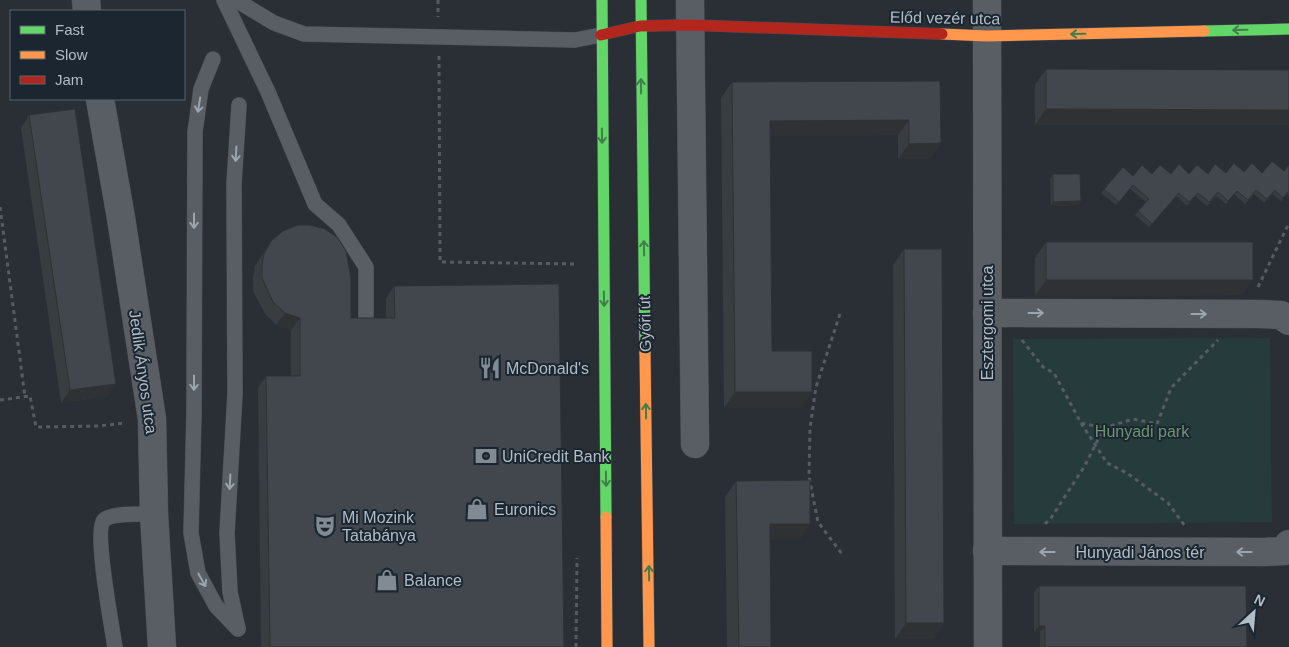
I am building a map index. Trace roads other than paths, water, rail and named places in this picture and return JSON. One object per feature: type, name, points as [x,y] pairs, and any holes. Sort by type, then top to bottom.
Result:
[{"type":"main road","points":[[602,0],[607,647]]},
{"type":"main road","name":"Győri út","points":[[641,0],[649,647]]},
{"type":"main road","name":"Előd vezér utca","points":[[601,35],[690,12],[987,36],[1289,29]]},
{"type":"street","name":"Esztergomi utca","points":[[987,0],[994,313],[987,552],[988,647]]},
{"type":"street","points":[[690,12],[695,444]]},
{"type":"street","name":"Jedlik Ányos utca","points":[[100,100],[122,218],[152,419],[154,514],[162,647]]},
{"type":"street","points":[[994,313],[1281,315],[1289,321]]},
{"type":"street","name":"Hunyadi János tér","points":[[987,552],[1284,551],[1289,544]]},
{"type":"lane","points":[[86,0],[101,10]]},
{"type":"lane","points":[[224,0],[268,92],[315,204],[339,224],[366,267],[366,319]]},
{"type":"lane","points":[[236,0],[274,23],[304,34],[438,35],[575,40],[601,35]]},
{"type":"lane","points":[[213,59],[202,89],[195,132],[191,533],[198,573],[216,606],[238,629],[230,592],[227,533],[234,394],[234,184],[239,106]]},
{"type":"lane","points":[[115,647],[102,553],[101,526],[104,520],[111,516],[154,514]]},
{"type":"place","name":"McDonald's","points":[[490,368]]},
{"type":"place","name":"UniCredit Bank","points":[[486,456]]},
{"type":"place","name":"Euronics","points":[[477,509]]},
{"type":"place","name":"Mi Mozink Tatabánya","points":[[325,526]]},
{"type":"place","name":"Balance","points":[[387,580]]},
{"type":"park label","name":"Hunyadi park","points":[[1142,431]]}]
